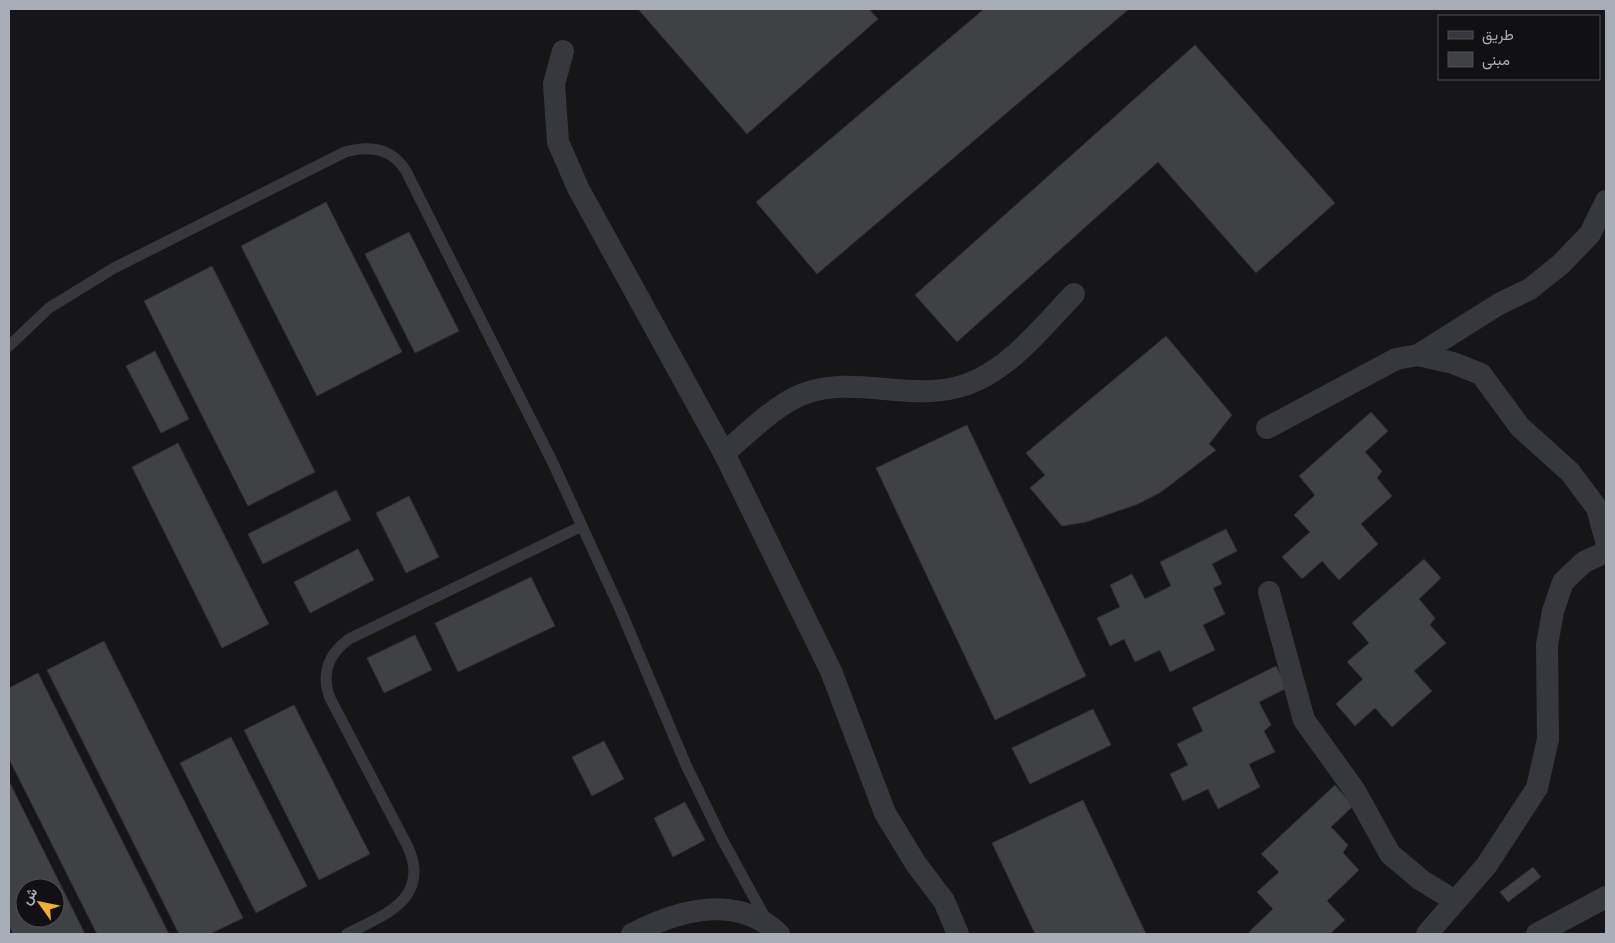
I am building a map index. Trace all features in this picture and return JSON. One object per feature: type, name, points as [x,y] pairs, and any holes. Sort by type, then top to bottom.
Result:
[{"type":"street","points":[[563,51],[554,84],[558,142],[578,188],[724,453],[831,671],[885,813],[916,864],[944,901],[958,934]]},
{"type":"street","points":[[1418,356],[1499,304],[1530,289],[1561,264],[1590,234],[1606,201]]},
{"type":"street","points":[[724,453],[787,402],[802,394],[837,387],[927,393],[969,384],[1010,359],[1074,294]]},
{"type":"street","points":[[1268,428],[1396,359],[1418,356],[1454,363],[1481,374],[1520,427],[1570,472],[1597,508],[1606,541]]},
{"type":"street","points":[[1427,934],[1486,866],[1537,788],[1548,739],[1547,645],[1553,611],[1563,582],[1584,562],[1606,552]]},
{"type":"street","points":[[1269,592],[1304,720],[1355,791],[1390,854],[1421,880],[1456,901]]},
{"type":"street","points":[[1537,934],[1606,897]]},
{"type":"street","points":[[632,934],[663,919],[699,910],[736,911],[754,915],[774,929]]},
{"type":"lane","points":[[9,346],[49,308],[114,268],[345,152],[359,148],[383,150],[392,154],[406,172],[582,526],[690,773],[722,839],[774,929]]},
{"type":"lane","points":[[347,934],[394,910],[403,902],[411,887],[414,870],[408,847],[330,698],[326,676],[333,654],[349,639],[582,526]]},
{"type":"building","points":[[638,9],[869,9],[878,19],[747,134]]},
{"type":"building","points":[[984,9],[1129,9],[817,274],[756,202]]},
{"type":"building","points":[[1195,45],[1335,203],[1256,273],[1158,162],[957,342],[915,295]]},
{"type":"building","points":[[326,202],[402,352],[317,396],[241,246]]},
{"type":"building","points":[[409,232],[459,331],[415,353],[365,254]]},
{"type":"building","points":[[212,266],[315,472],[248,506],[144,301]]},
{"type":"building","points":[[1166,336],[1232,415],[1209,444],[1216,450],[1161,492],[1138,504],[1086,522],[1062,526],[1030,488],[1045,475],[1026,453]]},
{"type":"building","points":[[155,351],[189,419],[161,433],[126,366]]},
{"type":"building","points":[[1371,412],[1388,431],[1365,452],[1382,471],[1377,478],[1392,496],[1361,524],[1378,544],[1339,580],[1322,561],[1302,579],[1282,557],[1310,532],[1294,515],[1315,495],[1299,476]]},
{"type":"building","points":[[967,425],[1086,676],[995,720],[876,468]]},
{"type":"building","points":[[178,443],[269,624],[222,648],[132,467]]},
{"type":"building","points":[[336,490],[351,520],[263,564],[248,534]]},
{"type":"building","points":[[409,496],[439,557],[406,573],[376,513]]},
{"type":"building","points":[[1226,529],[1237,551],[1212,564],[1222,584],[1213,588],[1225,614],[1203,625],[1215,650],[1170,672],[1160,650],[1135,662],[1124,639],[1110,646],[1097,618],[1120,607],[1110,585],[1132,574],[1145,599],[1171,586],[1160,562]]},
{"type":"building","points":[[358,549],[374,580],[310,613],[294,582]]},
{"type":"building","points":[[1424,559],[1441,578],[1419,599],[1435,618],[1430,625],[1446,643],[1414,671],[1432,691],[1392,727],[1375,708],[1355,726],[1336,704],[1363,679],[1347,662],[1369,643],[1352,623]]},
{"type":"building","points":[[531,577],[555,626],[458,672],[435,623]]},
{"type":"building","points":[[415,635],[432,670],[384,693],[367,658]]},
{"type":"building","points":[[104,641],[243,918],[210,934],[179,934],[47,670]]},
{"type":"building","points":[[1276,666],[1287,688],[1259,702],[1271,725],[1264,731],[1275,752],[1249,764],[1260,787],[1218,809],[1208,789],[1183,801],[1170,774],[1188,765],[1177,744],[1203,731],[1192,708]]},
{"type":"building","points":[[38,673],[169,934],[97,934],[9,759],[9,688]]},
{"type":"building","points":[[294,705],[370,854],[319,880],[244,730]]},
{"type":"building","points":[[1093,709],[1111,745],[1030,784],[1012,748]]},
{"type":"building","points":[[231,737],[307,886],[256,913],[180,763]]},
{"type":"building","points":[[604,741],[624,779],[592,796],[572,757]]},
{"type":"building","points":[[9,781],[57,878],[15,878],[15,928],[65,928],[65,894],[85,934],[13,934],[9,926]]},
{"type":"building","points":[[1335,785],[1353,806],[1331,827],[1348,845],[1343,853],[1359,870],[1327,901],[1345,920],[1330,934],[1252,934],[1249,932],[1273,909],[1257,892],[1279,872],[1261,854]]},
{"type":"building","points":[[1083,800],[1146,934],[1035,934],[992,843]]},
{"type":"building","points":[[685,802],[705,840],[673,857],[654,818]]},
{"type":"building","points":[[1533,867],[1541,877],[1508,902],[1500,892]]}]
